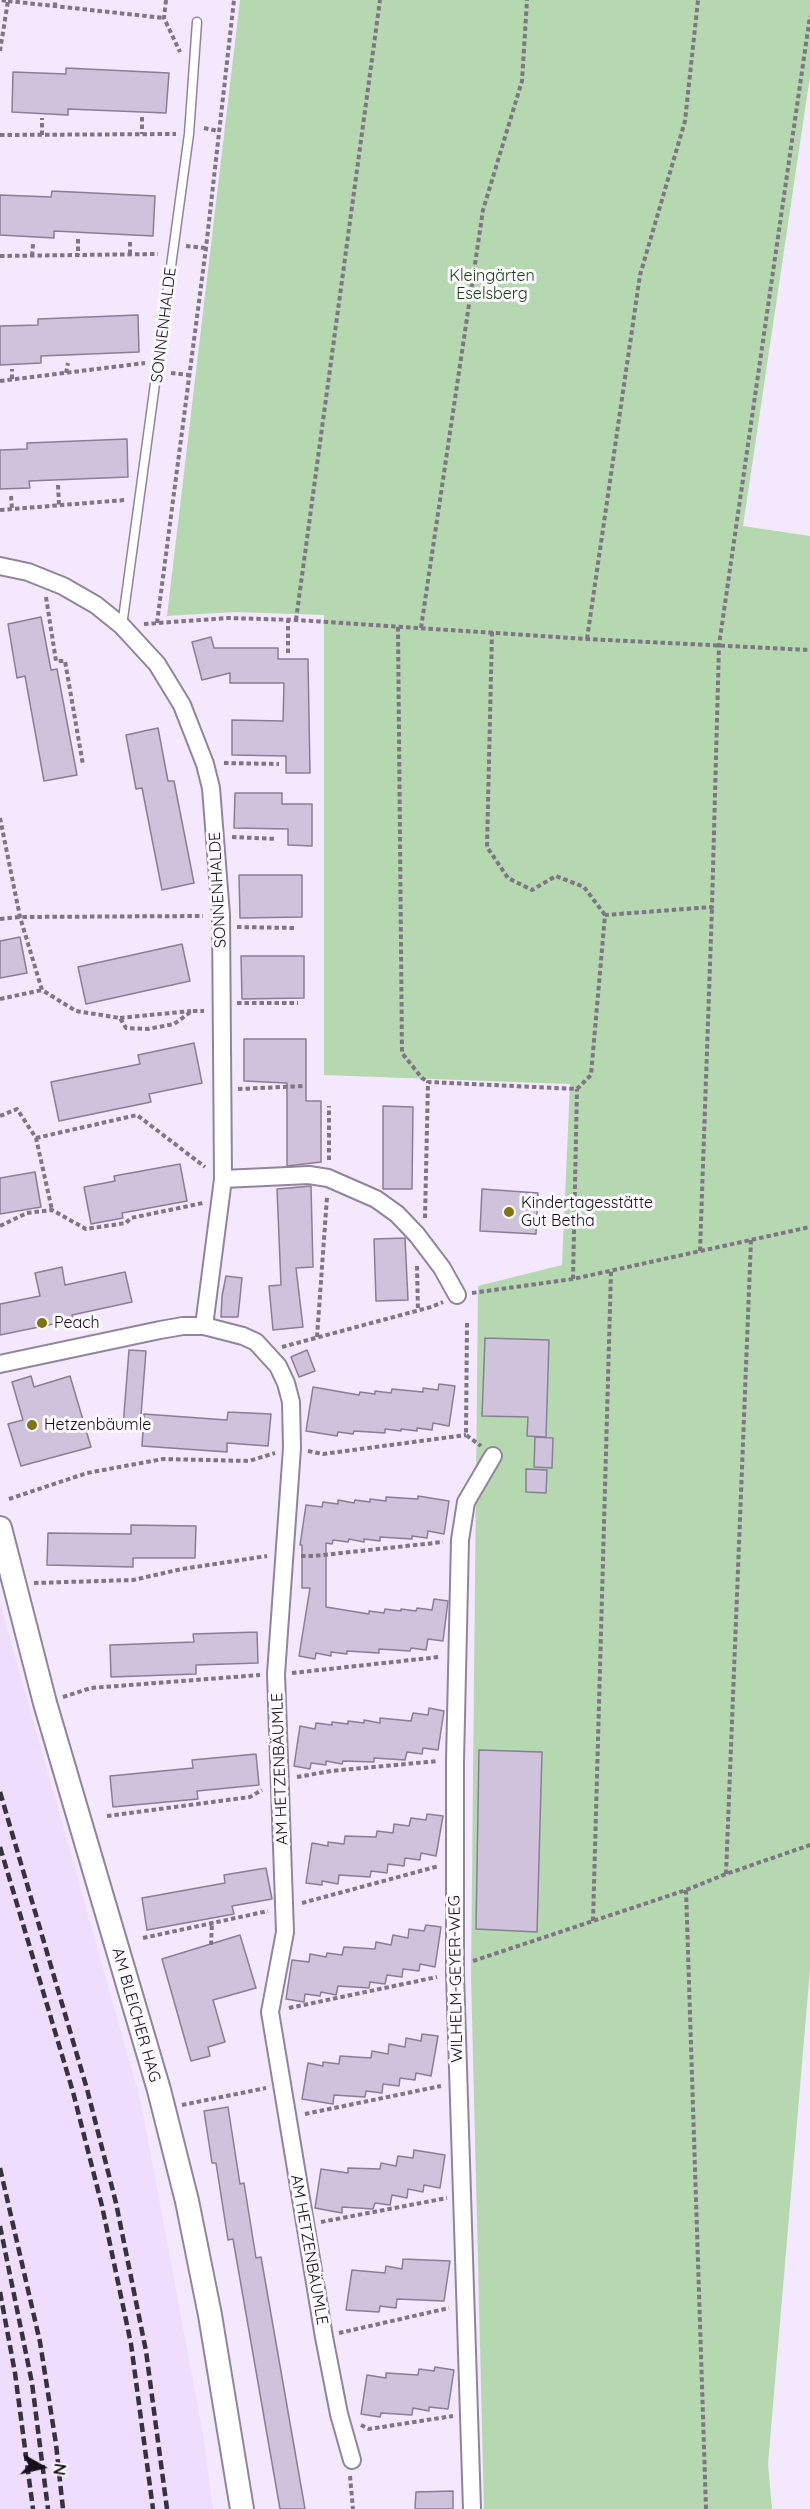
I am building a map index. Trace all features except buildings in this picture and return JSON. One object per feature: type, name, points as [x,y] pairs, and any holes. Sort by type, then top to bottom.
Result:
[{"type":"street","name":"SONNENHALDE","points":[[0,566],[63,586],[96,605],[122,626],[157,664],[182,705],[205,764],[211,788],[216,836],[221,921],[223,1179],[204,1326]]},
{"type":"street","points":[[223,1179],[296,1175],[328,1178],[376,1199],[397,1214],[421,1240],[442,1268],[457,1295]]},
{"type":"street","name":"AM HETZENBÄUMLE","points":[[0,1364],[150,1332],[183,1326],[204,1326],[243,1336],[266,1351],[278,1366],[286,1383],[291,1402],[292,1448],[276,1674],[285,1932],[270,2012],[324,2337],[339,2414],[352,2460]]},
{"type":"street","name":"WILHELM-GEYER-WEG","points":[[472,2509],[455,1970],[455,1761],[460,1540],[466,1502],[493,1456]]},
{"type":"street","name":"AM BLEICHER HAG","points":[[0,1528],[45,1703],[159,2090],[187,2201],[212,2326],[242,2509]]},
{"type":"lane","name":"SONNENHALDE","points":[[122,626],[189,134],[197,22]]},
{"type":"path","points":[[0,0],[164,18]]},
{"type":"path","points":[[55,7],[56,0]]},
{"type":"path","points":[[166,0],[164,18],[193,76]]},
{"type":"path","points":[[156,622],[206,248],[234,0]]},
{"type":"path","points":[[296,620],[380,0]]},
{"type":"path","points":[[421,628],[483,210],[522,81],[527,0]]},
{"type":"path","points":[[587,639],[640,275],[685,121],[698,0]]},
{"type":"path","points":[[0,51],[8,1]]},
{"type":"path","points":[[700,1251],[719,645],[810,16]]},
{"type":"path","points":[[142,117],[142,134]]},
{"type":"path","points":[[42,118],[42,135]]},
{"type":"path","points":[[0,135],[189,134]]},
{"type":"path","points":[[78,239],[78,255]]},
{"type":"path","points":[[130,240],[130,254]]},
{"type":"path","points":[[32,256],[33,244]]},
{"type":"path","points":[[0,256],[173,254]]},
{"type":"path","points":[[0,381],[159,361]]},
{"type":"path","points":[[66,372],[68,363]]},
{"type":"path","points":[[12,369],[12,379]]},
{"type":"path","points":[[158,372],[189,375]]},
{"type":"path","points":[[58,485],[59,505]]},
{"type":"path","points":[[11,496],[12,509]]},
{"type":"path","points":[[0,510],[140,499]]},
{"type":"path","points":[[43,579],[56,662],[65,661],[83,765]]},
{"type":"path","points":[[122,626],[228,618],[296,620],[587,639],[810,650]]},
{"type":"path","points":[[288,620],[288,653]]},
{"type":"path","points":[[398,627],[402,1053],[428,1082],[577,1089]]},
{"type":"path","points":[[492,632],[487,847],[508,878],[532,890],[555,876],[584,887],[605,915],[591,1075],[577,1089],[573,1279]]},
{"type":"path","points":[[205,764],[238,762],[279,764]]},
{"type":"path","points":[[0,819],[20,917],[42,990],[76,1011],[120,1018],[222,1007],[298,1003]]},
{"type":"path","points":[[216,836],[277,839]]},
{"type":"path","points":[[605,915],[712,907]]},
{"type":"path","points":[[0,920],[20,917],[221,921],[295,928]]},
{"type":"path","points":[[0,999],[42,990]]},
{"type":"path","points":[[120,1018],[126,1028],[148,1029],[174,1024],[192,1011]]},
{"type":"path","points":[[418,1311],[428,1082]]},
{"type":"path","points":[[222,1089],[304,1086]]},
{"type":"path","points":[[317,1337],[328,1178],[329,1106]]},
{"type":"path","points":[[0,1116],[17,1108],[36,1138],[52,1210]]},
{"type":"path","points":[[36,1138],[137,1115],[223,1179]]},
{"type":"path","points":[[0,1226],[27,1214],[52,1210],[86,1229],[126,1223],[131,1218],[221,1199]]},
{"type":"path","points":[[308,1340],[431,1308],[457,1295],[573,1279],[810,1227]]},
{"type":"path","points":[[726,1874],[751,1240]]},
{"type":"path","points":[[593,1921],[611,1270]]},
{"type":"path","points":[[465,1435],[467,1323]]},
{"type":"path","points":[[323,1454],[465,1435],[493,1456]]},
{"type":"path","points":[[9,1499],[87,1473],[164,1459],[249,1461],[292,1448]]},
{"type":"path","points":[[314,1556],[441,1542]]},
{"type":"path","points":[[33,1583],[133,1580],[253,1558]]},
{"type":"path","points":[[317,1671],[436,1657]]},
{"type":"path","points":[[45,1703],[91,1688],[177,1683],[246,1675]]},
{"type":"path","points":[[279,1780],[331,1771],[431,1761]]},
{"type":"path","points":[[107,1816],[250,1797]]},
{"type":"path","points":[[270,2012],[455,1970],[810,1845]]},
{"type":"path","points":[[285,1908],[424,1870]]},
{"type":"path","points":[[686,1890],[706,2509]]},
{"type":"path","points":[[143,1938],[256,1912]]},
{"type":"path","points":[[211,1945],[212,1922]]},
{"type":"path","points":[[286,2118],[458,2082]]},
{"type":"path","points":[[174,2107],[253,2091]]},
{"type":"path","points":[[306,2225],[462,2196]]},
{"type":"path","points":[[324,2337],[465,2304]]},
{"type":"path","points":[[369,2429],[469,2413]]},
{"type":"path","points":[[352,2460],[350,2488],[353,2509]]},
{"type":"shaded area","points":[[0,1603],[141,2103],[203,2434],[213,2509],[0,2509]]},
{"type":"green space","name":"Kleingärten Eselsberg","points":[[240,0],[810,0],[810,76],[743,526],[810,536],[810,1969],[768,2464],[772,2509],[484,2509],[471,1976],[478,1286],[562,1265],[570,1084],[324,1075],[324,615],[235,612],[167,616]]},
{"type":"railway","points":[[0,1792],[87,2089],[116,2203],[146,2351],[167,2509]]},
{"type":"railway","points":[[0,1847],[73,2092],[102,2206],[131,2344],[153,2509]]},
{"type":"railway","points":[[0,2168],[40,2342],[56,2444],[63,2509]]},
{"type":"railway","points":[[0,2226],[32,2383],[48,2509]]},
{"type":"railway","points":[[0,2292],[15,2373],[33,2509]]},
{"type":"place","name":"Kindertagesstätte Gut Betha","points":[[509,1212]]},
{"type":"place","name":"Peach","points":[[42,1323]]},
{"type":"place","name":"Hetzenbäumle","points":[[32,1425]]}]
